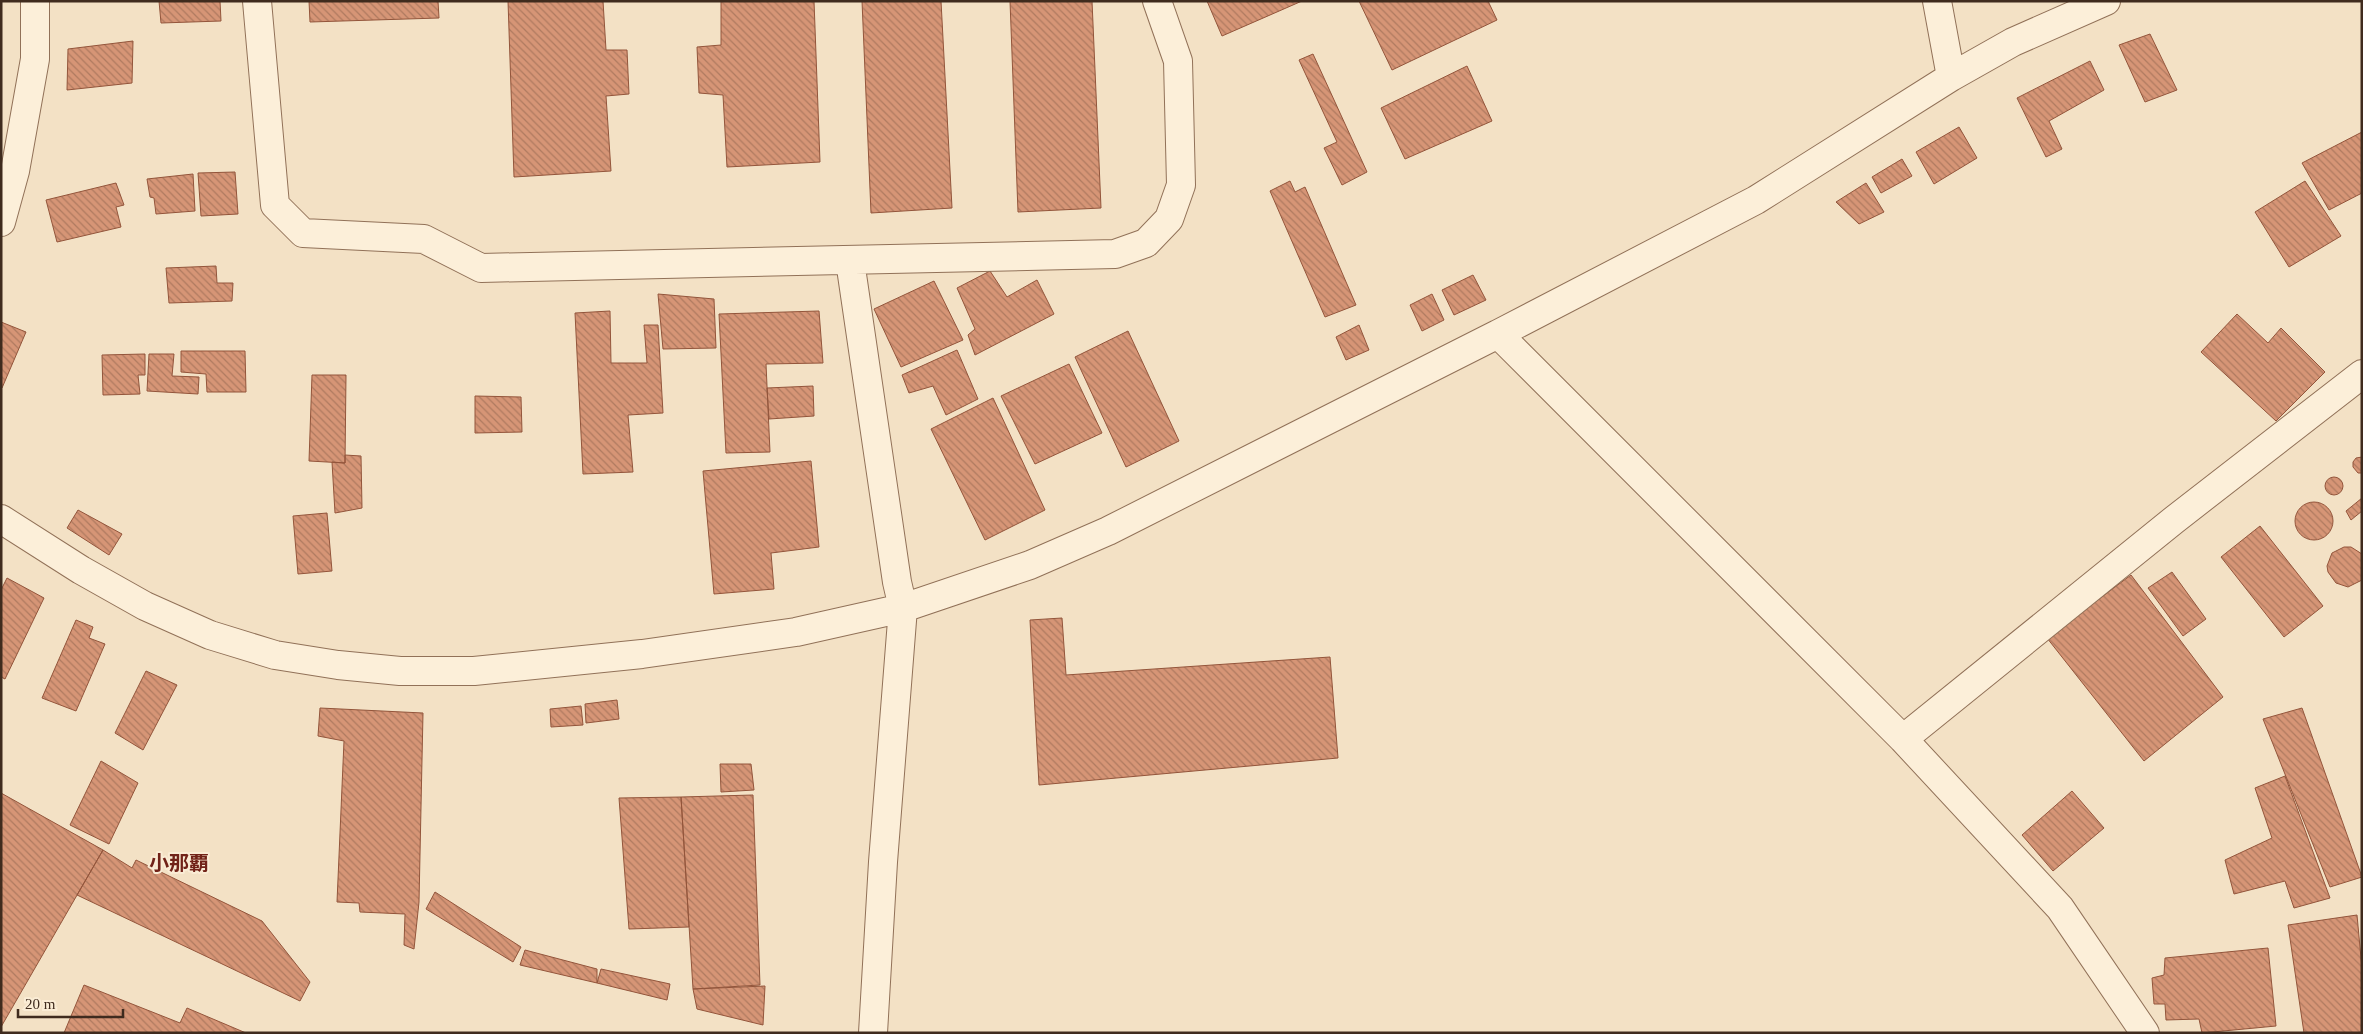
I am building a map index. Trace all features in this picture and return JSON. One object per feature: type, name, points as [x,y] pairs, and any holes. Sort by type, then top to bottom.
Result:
[{"type":"street","points":[[1,222],[15,171],[35,59],[35,1]]},
{"type":"street","points":[[257,1],[275,205],[303,234],[424,239],[481,268],[1116,254],[1146,242],[1169,219],[1181,186],[1178,61],[1158,1]]},
{"type":"street","points":[[1937,1],[1951,77]]},
{"type":"street","points":[[1,519],[81,570],[145,606],[210,635],[275,655],[338,665],[391,670],[474,671],[642,654],[796,632],[904,608],[1030,565],[1108,531],[1498,334],[1756,200],[1951,77],[2013,42],[2106,1]]},
{"type":"street","points":[[850,261],[897,582],[904,608],[883,862],[872,1033]]},
{"type":"street","points":[[1498,334],[1903,739],[2060,908],[2144,1033]]},
{"type":"street","points":[[1903,739],[2174,520],[2362,374]]},
{"type":"building","points":[[159,1],[220,1],[221,21],[161,23]]},
{"type":"building","points":[[309,1],[438,1],[439,18],[310,22]]},
{"type":"building","points":[[508,1],[603,1],[606,50],[627,50],[629,94],[606,96],[611,171],[514,177]]},
{"type":"building","points":[[721,1],[814,1],[820,162],[727,167],[723,95],[699,93],[697,47],[721,45]]},
{"type":"building","points":[[862,1],[941,1],[952,208],[871,213]]},
{"type":"building","points":[[1010,1],[1092,1],[1101,208],[1018,212]]},
{"type":"building","points":[[1207,1],[1302,1],[1222,36]]},
{"type":"building","points":[[1359,1],[1488,1],[1497,20],[1392,70]]},
{"type":"building","points":[[2150,34],[2177,90],[2145,102],[2119,45]]},
{"type":"building","points":[[133,41],[132,83],[67,90],[68,49]]},
{"type":"building","points":[[1313,54],[1367,172],[1342,185],[1324,148],[1337,142],[1299,60]]},
{"type":"building","points":[[2090,61],[2104,90],[2049,121],[2062,149],[2046,157],[2017,98]]},
{"type":"building","points":[[1467,66],[1492,121],[1405,159],[1381,108]]},
{"type":"building","points":[[1959,127],[1977,158],[1934,184],[1916,152]]},
{"type":"building","points":[[2362,132],[2362,193],[2329,210],[2302,163]]},
{"type":"building","points":[[1902,159],[1912,176],[1881,193],[1872,177]]},
{"type":"building","points":[[235,172],[238,214],[201,216],[198,173]]},
{"type":"building","points":[[193,174],[195,211],[156,214],[154,198],[150,197],[147,179]]},
{"type":"building","points":[[1290,181],[1295,192],[1305,187],[1356,305],[1325,317],[1270,191]]},
{"type":"building","points":[[2305,181],[2341,236],[2289,267],[2255,212]]},
{"type":"building","points":[[116,183],[124,205],[116,207],[121,227],[57,242],[46,200]]},
{"type":"building","points":[[1866,183],[1884,212],[1859,224],[1836,202]]},
{"type":"building","points":[[216,266],[217,283],[233,283],[232,301],[169,303],[166,268]]},
{"type":"building","points":[[990,271],[1007,297],[1037,280],[1054,314],[975,355],[968,335],[975,329],[957,288]]},
{"type":"building","points":[[1473,275],[1486,300],[1454,315],[1442,290]]},
{"type":"building","points":[[934,281],[963,340],[901,367],[874,309]]},
{"type":"building","points":[[658,294],[714,299],[716,348],[663,349]]},
{"type":"building","points":[[1432,294],[1444,320],[1422,331],[1410,305]]},
{"type":"building","points":[[610,311],[611,363],[647,363],[644,325],[658,325],[663,413],[628,415],[633,472],[583,474],[575,313]]},
{"type":"building","points":[[819,311],[823,363],[766,364],[770,452],[726,453],[719,314]]},
{"type":"building","points":[[2237,314],[2268,343],[2281,328],[2325,372],[2276,421],[2201,352]]},
{"type":"building","points":[[1,322],[26,332],[2,388],[1,388]]},
{"type":"building","points":[[1359,325],[1369,350],[1346,360],[1336,337]]},
{"type":"building","points":[[1128,331],[1179,441],[1126,467],[1075,357]]},
{"type":"building","points":[[957,350],[978,399],[946,415],[933,386],[909,393],[902,375]]},
{"type":"building","points":[[181,351],[245,351],[246,392],[207,392],[206,374],[181,372]]},
{"type":"building","points":[[145,354],[145,375],[138,375],[140,394],[103,395],[102,355]]},
{"type":"building","points":[[149,354],[174,354],[172,376],[199,377],[198,394],[147,391]]},
{"type":"building","points":[[1069,364],[1102,433],[1035,464],[1001,396]]},
{"type":"building","points":[[312,375],[346,375],[345,463],[309,461]]},
{"type":"building","points":[[813,386],[814,416],[769,419],[767,388]]},
{"type":"building","points":[[475,396],[521,397],[522,432],[475,433]]},
{"type":"building","points":[[993,398],[1045,510],[985,540],[931,429]]},
{"type":"building","points":[[345,455],[361,456],[362,508],[335,513],[332,462],[345,463]]},
{"type":"building","points":[[2362,457],[2362,473],[2358,473],[2353,467],[2353,462],[2356,458]]},
{"type":"building","points":[[811,461],[819,547],[771,553],[774,589],[714,594],[703,471]]},
{"type":"building","points":[[2334,477],[2340,480],[2343,486],[2340,492],[2334,495],[2328,492],[2325,486],[2328,480]]},
{"type":"building","points":[[2362,498],[2362,511],[2351,520],[2346,511]]},
{"type":"building","points":[[2314,502],[2328,507],[2333,521],[2328,535],[2314,540],[2300,535],[2295,521],[2300,507]]},
{"type":"building","points":[[78,510],[122,534],[109,555],[67,528]]},
{"type":"building","points":[[327,513],[332,571],[298,574],[293,516]]},
{"type":"building","points":[[2260,526],[2323,606],[2284,637],[2221,557]]},
{"type":"building","points":[[2344,547],[2351,547],[2362,554],[2362,580],[2348,587],[2336,583],[2328,572],[2327,566],[2332,553]]},
{"type":"building","points":[[2172,572],[2206,619],[2183,636],[2148,588]]},
{"type":"building","points":[[2131,575],[2223,697],[2144,761],[2047,638]]},
{"type":"building","points":[[7,578],[44,598],[5,679],[1,677],[1,590]]},
{"type":"building","points":[[1062,618],[1066,675],[1330,657],[1338,758],[1039,785],[1030,620]]},
{"type":"building","points":[[76,620],[93,627],[89,638],[105,644],[76,711],[42,698]]},
{"type":"building","points":[[146,671],[177,685],[143,750],[115,733]]},
{"type":"building","points":[[617,700],[619,719],[586,723],[585,704]]},
{"type":"building","points":[[581,706],[583,725],[551,727],[550,709]]},
{"type":"building","points":[[320,708],[423,713],[419,902],[414,949],[404,945],[405,914],[360,912],[359,903],[337,902],[344,741],[318,736]]},
{"type":"building","points":[[2302,708],[2362,877],[2330,887],[2263,719]]},
{"type":"building","points":[[101,761],[138,783],[109,844],[70,825]]},
{"type":"building","points":[[720,764],[751,764],[754,790],[721,792]]},
{"type":"building","points":[[2285,776],[2330,898],[2294,908],[2285,881],[2234,894],[2225,860],[2272,838],[2255,788]]},
{"type":"building","points":[[2072,791],[2104,828],[2053,871],[2022,835]]},
{"type":"building","points":[[1,793],[103,850],[1,1027]]},
{"type":"building","points":[[753,795],[760,985],[693,989],[681,797]]},
{"type":"building","points":[[681,797],[689,927],[629,929],[619,798]]},
{"type":"building","points":[[103,850],[132,868],[136,860],[262,921],[310,982],[300,1001],[77,895]]},
{"type":"building","points":[[435,892],[521,947],[513,962],[426,909]]},
{"type":"building","points":[[2357,915],[2362,969],[2362,1033],[2304,1033],[2288,925]]},
{"type":"building","points":[[2268,948],[2276,1026],[2202,1033],[2199,1019],[2166,1020],[2165,1004],[2154,1004],[2152,978],[2164,975],[2165,958]]},
{"type":"building","points":[[525,950],[597,969],[597,983],[520,965]]},
{"type":"building","points":[[601,969],[670,984],[667,1000],[597,983]]},
{"type":"building","points":[[84,985],[180,1023],[187,1008],[246,1033],[64,1033]]},
{"type":"building","points":[[765,986],[763,1025],[697,1009],[693,989]]},
{"type":"district","name":"小那覇","points":[[179,863]]}]
